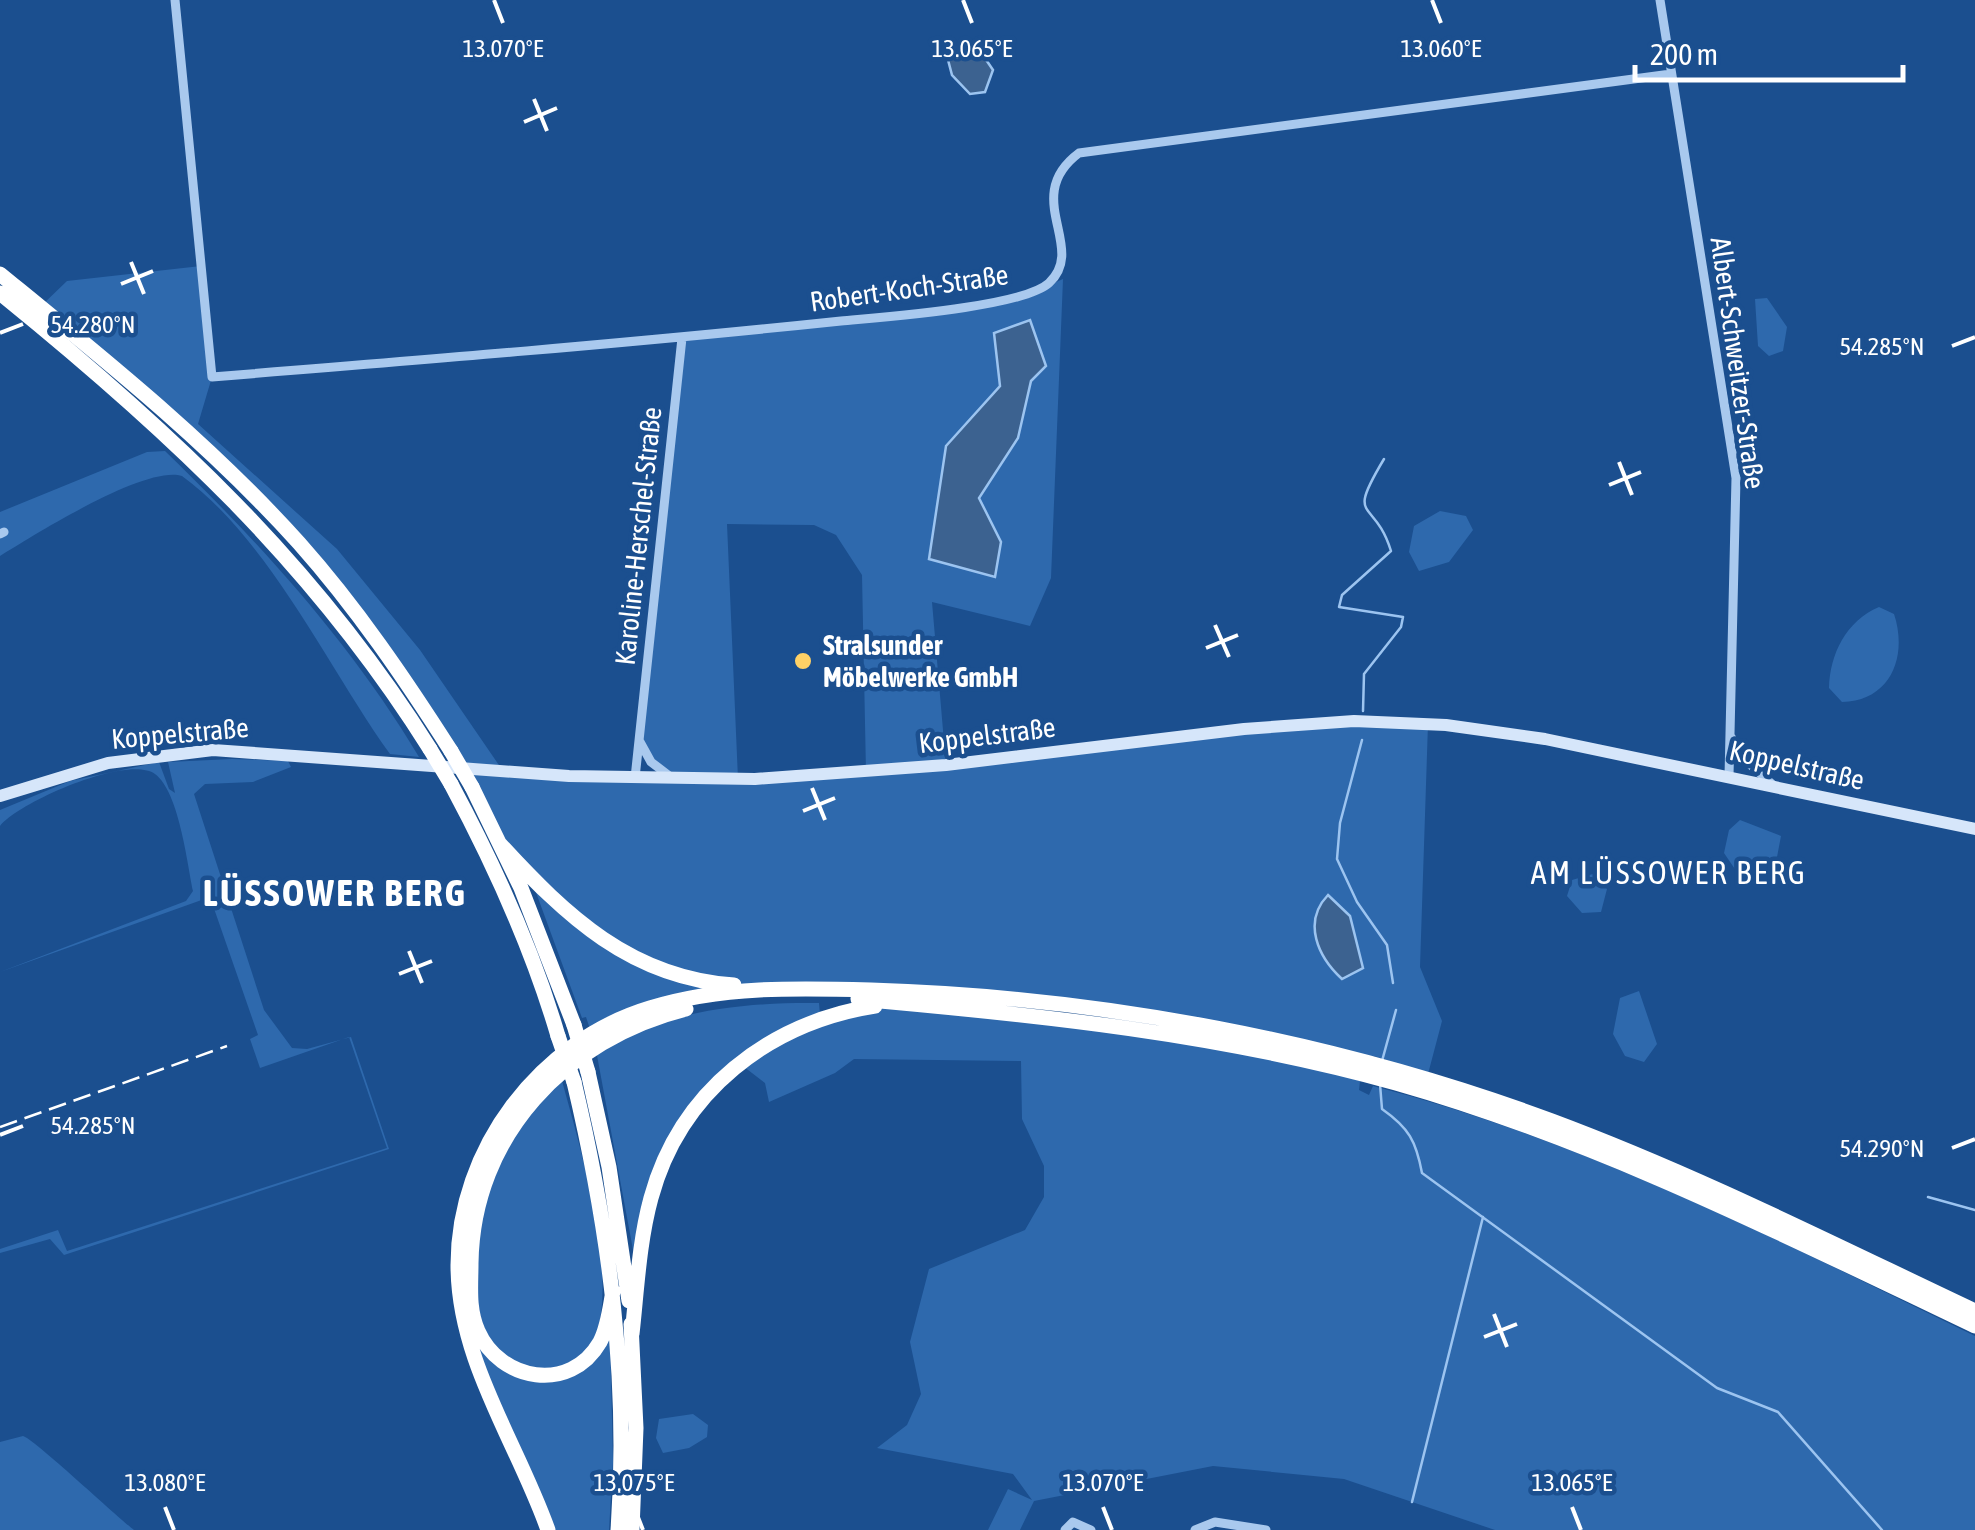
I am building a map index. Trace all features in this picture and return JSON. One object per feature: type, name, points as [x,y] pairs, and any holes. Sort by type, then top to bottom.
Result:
[{"type":"highway","points":[[0,274],[172,418],[260,501],[369,630],[472,787],[500,844],[574,1025],[614,1291],[622,1429],[618,1530]]},
{"type":"highway","points":[[0,293],[88,365],[254,519],[370,657],[451,784],[514,910],[558,1036],[581,1077],[616,1203],[632,1334],[636,1428],[632,1530]]},
{"type":"highway","points":[[500,844],[570,917],[628,956],[708,982],[965,995],[1097,1009],[1364,1068],[1549,1120],[1647,1158],[1975,1311]]},
{"type":"highway","points":[[548,1530],[475,1361],[462,1313],[458,1261],[463,1217],[490,1140],[518,1097],[547,1066],[572,1045],[622,1018],[707,995],[808,989]]},
{"type":"highway","points":[[614,1291],[599,1344],[567,1371],[536,1376],[510,1368],[487,1347],[476,1328],[471,1305],[472,1236],[486,1179],[522,1112],[554,1076],[625,1028],[684,1009],[779,998],[898,1002],[1098,1022],[1364,1068]]},
{"type":"highway","points":[[632,1334],[650,1200],[672,1145],[696,1106],[725,1075],[777,1037],[819,1018],[898,1002]]},
{"type":"highway","points":[[1398,1078],[1636,1168],[1975,1326]]},
{"type":"street","name":"Robert-Koch-Straße","points":[[175,0],[212,377],[682,338],[904,314],[1031,294],[1050,282],[1058,269],[1062,255],[1052,186],[1066,163],[1079,153],[1671,74]]},
{"type":"street","name":"Albert-Schweitzer-Straße","points":[[1660,0],[1736,478],[1729,776]]},
{"type":"street","name":"Karoline-Herschel-Straße","points":[[636,778],[682,338]]},
{"type":"street","name":"Koppelstraße","points":[[0,796],[108,762],[213,750],[673,779],[866,773],[1244,729],[1354,721],[1446,725],[1545,739],[1975,829]]},
{"type":"street","points":[[1730,734],[1743,758],[1773,785]]},
{"type":"street","points":[[638,740],[652,762],[673,779]]},
{"type":"street","points":[[1065,1530],[1073,1522],[1091,1530]]},
{"type":"street","points":[[1195,1530],[1215,1522],[1266,1530]]},
{"type":"shaded area","points":[[959,43],[976,45],[993,70],[985,92],[970,94],[952,75],[947,56]]},
{"type":"shaded area","points":[[201,266],[212,377],[198,424],[337,549],[420,650],[503,771],[671,779],[651,762],[639,740],[682,338],[904,314],[1031,293],[1063,279],[1051,578],[1030,626],[932,602],[946,765],[1244,729],[1428,724],[1420,967],[1442,1021],[1428,1074],[1374,1056],[1365,1062],[1113,1011],[729,984],[628,956],[500,844],[451,751],[301,545],[40,307],[67,281]],"holes":[[[1031,381],[1018,438],[979,498],[994,577],[929,559],[946,446],[1000,386]],[[727,524],[814,525],[836,535],[862,575],[866,772],[738,779]]]},
{"type":"shaded area","points":[[1767,298],[1787,327],[1783,351],[1769,356],[1758,346],[1755,299]]},
{"type":"shaded area","points":[[1030,320],[1046,366],[1031,381],[1018,438],[979,498],[1001,542],[995,577],[929,559],[946,446],[1000,386],[994,333]]},
{"type":"shaded area","points":[[165,451],[235,522],[334,634],[419,757],[390,754],[270,569],[213,502],[182,476],[165,475],[117,491],[0,556],[0,512],[147,452]]},
{"type":"shaded area","points":[[1440,511],[1466,516],[1473,530],[1449,562],[1419,571],[1409,552],[1414,526]]},
{"type":"shaded area","points":[[1879,607],[1894,614],[1898,630],[1897,660],[1892,673],[1873,694],[1842,702],[1829,688],[1837,651],[1857,621]]},
{"type":"shaded area","points":[[288,761],[291,767],[253,782],[205,784],[194,794],[264,1010],[292,1048],[307,1049],[342,1040],[260,1068],[250,1039],[258,1035],[210,897],[0,972],[186,901],[193,891],[176,811],[155,774],[122,770],[99,775],[28,805],[0,826],[0,810],[70,781],[159,762],[169,789],[175,793],[168,762]]},
{"type":"shaded area","points":[[1740,820],[1781,836],[1777,857],[1743,881],[1724,853],[1729,830]]},
{"type":"shaded area","points":[[1593,874],[1607,889],[1601,912],[1582,913],[1567,896],[1572,880]]},
{"type":"shaded area","points":[[534,887],[563,917],[717,988],[591,1032],[586,1017],[582,1018]]},
{"type":"shaded area","points":[[1328,895],[1350,916],[1363,968],[1342,979],[1326,960],[1316,939],[1316,916]]},
{"type":"shaded area","points":[[1639,991],[1657,1044],[1644,1062],[1625,1056],[1613,1034],[1620,998]]},
{"type":"shaded area","points":[[819,1003],[820,1015],[783,1030],[681,1122],[636,1266],[596,1050],[649,1026],[704,1011],[761,1004]]},
{"type":"shaded area","points":[[898,1003],[1267,1054],[1360,1081],[1359,1090],[1369,1095],[1373,1086],[1529,1135],[1680,1196],[1828,1264],[1975,1336],[1975,1530],[1495,1530],[1344,1479],[1213,1466],[1034,1501],[1020,1530],[988,1530],[1008,1489],[1032,1500],[1013,1474],[877,1448],[907,1425],[921,1394],[910,1342],[929,1269],[1025,1230],[1044,1197],[1044,1166],[1022,1119],[1021,1061],[854,1059],[835,1073],[769,1102],[765,1083],[739,1063],[777,1037]]},
{"type":"shaded area","points":[[349,1037],[389,1149],[64,1255],[50,1239],[0,1253],[0,1249],[58,1230],[67,1251],[387,1148]]},
{"type":"shaded area","points":[[561,1077],[596,1222],[602,1302],[596,1335],[582,1359],[539,1373],[492,1349],[475,1301],[480,1214],[513,1132]]},
{"type":"shaded area","points":[[541,1086],[470,1222],[483,1350],[548,1381],[610,1335],[613,1462],[609,1530],[552,1530],[480,1360],[468,1213]]},
{"type":"shaded area","points":[[693,1414],[708,1425],[707,1437],[689,1448],[663,1453],[656,1438],[659,1419]]},
{"type":"shaded area","points":[[23,1436],[134,1530],[0,1530],[0,1442]]},
{"type":"waterway","points":[[1363,711],[1364,674],[1401,627],[1403,617],[1339,607],[1342,595],[1391,551],[1365,502],[1384,459]]},
{"type":"waterway","points":[[1362,740],[1340,823],[1337,859],[1357,902],[1387,945],[1393,983]]},
{"type":"waterway","points":[[1382,1061],[1396,1010]]},
{"type":"waterway","points":[[1380,1084],[1382,1109],[1410,1136],[1422,1173],[1717,1388],[1778,1412],[1882,1530]]},
{"type":"waterway","points":[[1928,1197],[1975,1210]]},
{"type":"waterway","points":[[1412,1502],[1483,1217]]},
{"type":"railway","points":[[0,1127],[227,1046]]},
{"type":"place","name":"Stralsunder Möbelwerke GmbH","points":[[803,661]]},
{"type":"district","name":"AM LÜSSOWER BERG","points":[[1669,872]]},
{"type":"district","name":"LÜSSOWER BERG","points":[[335,892]]}]
